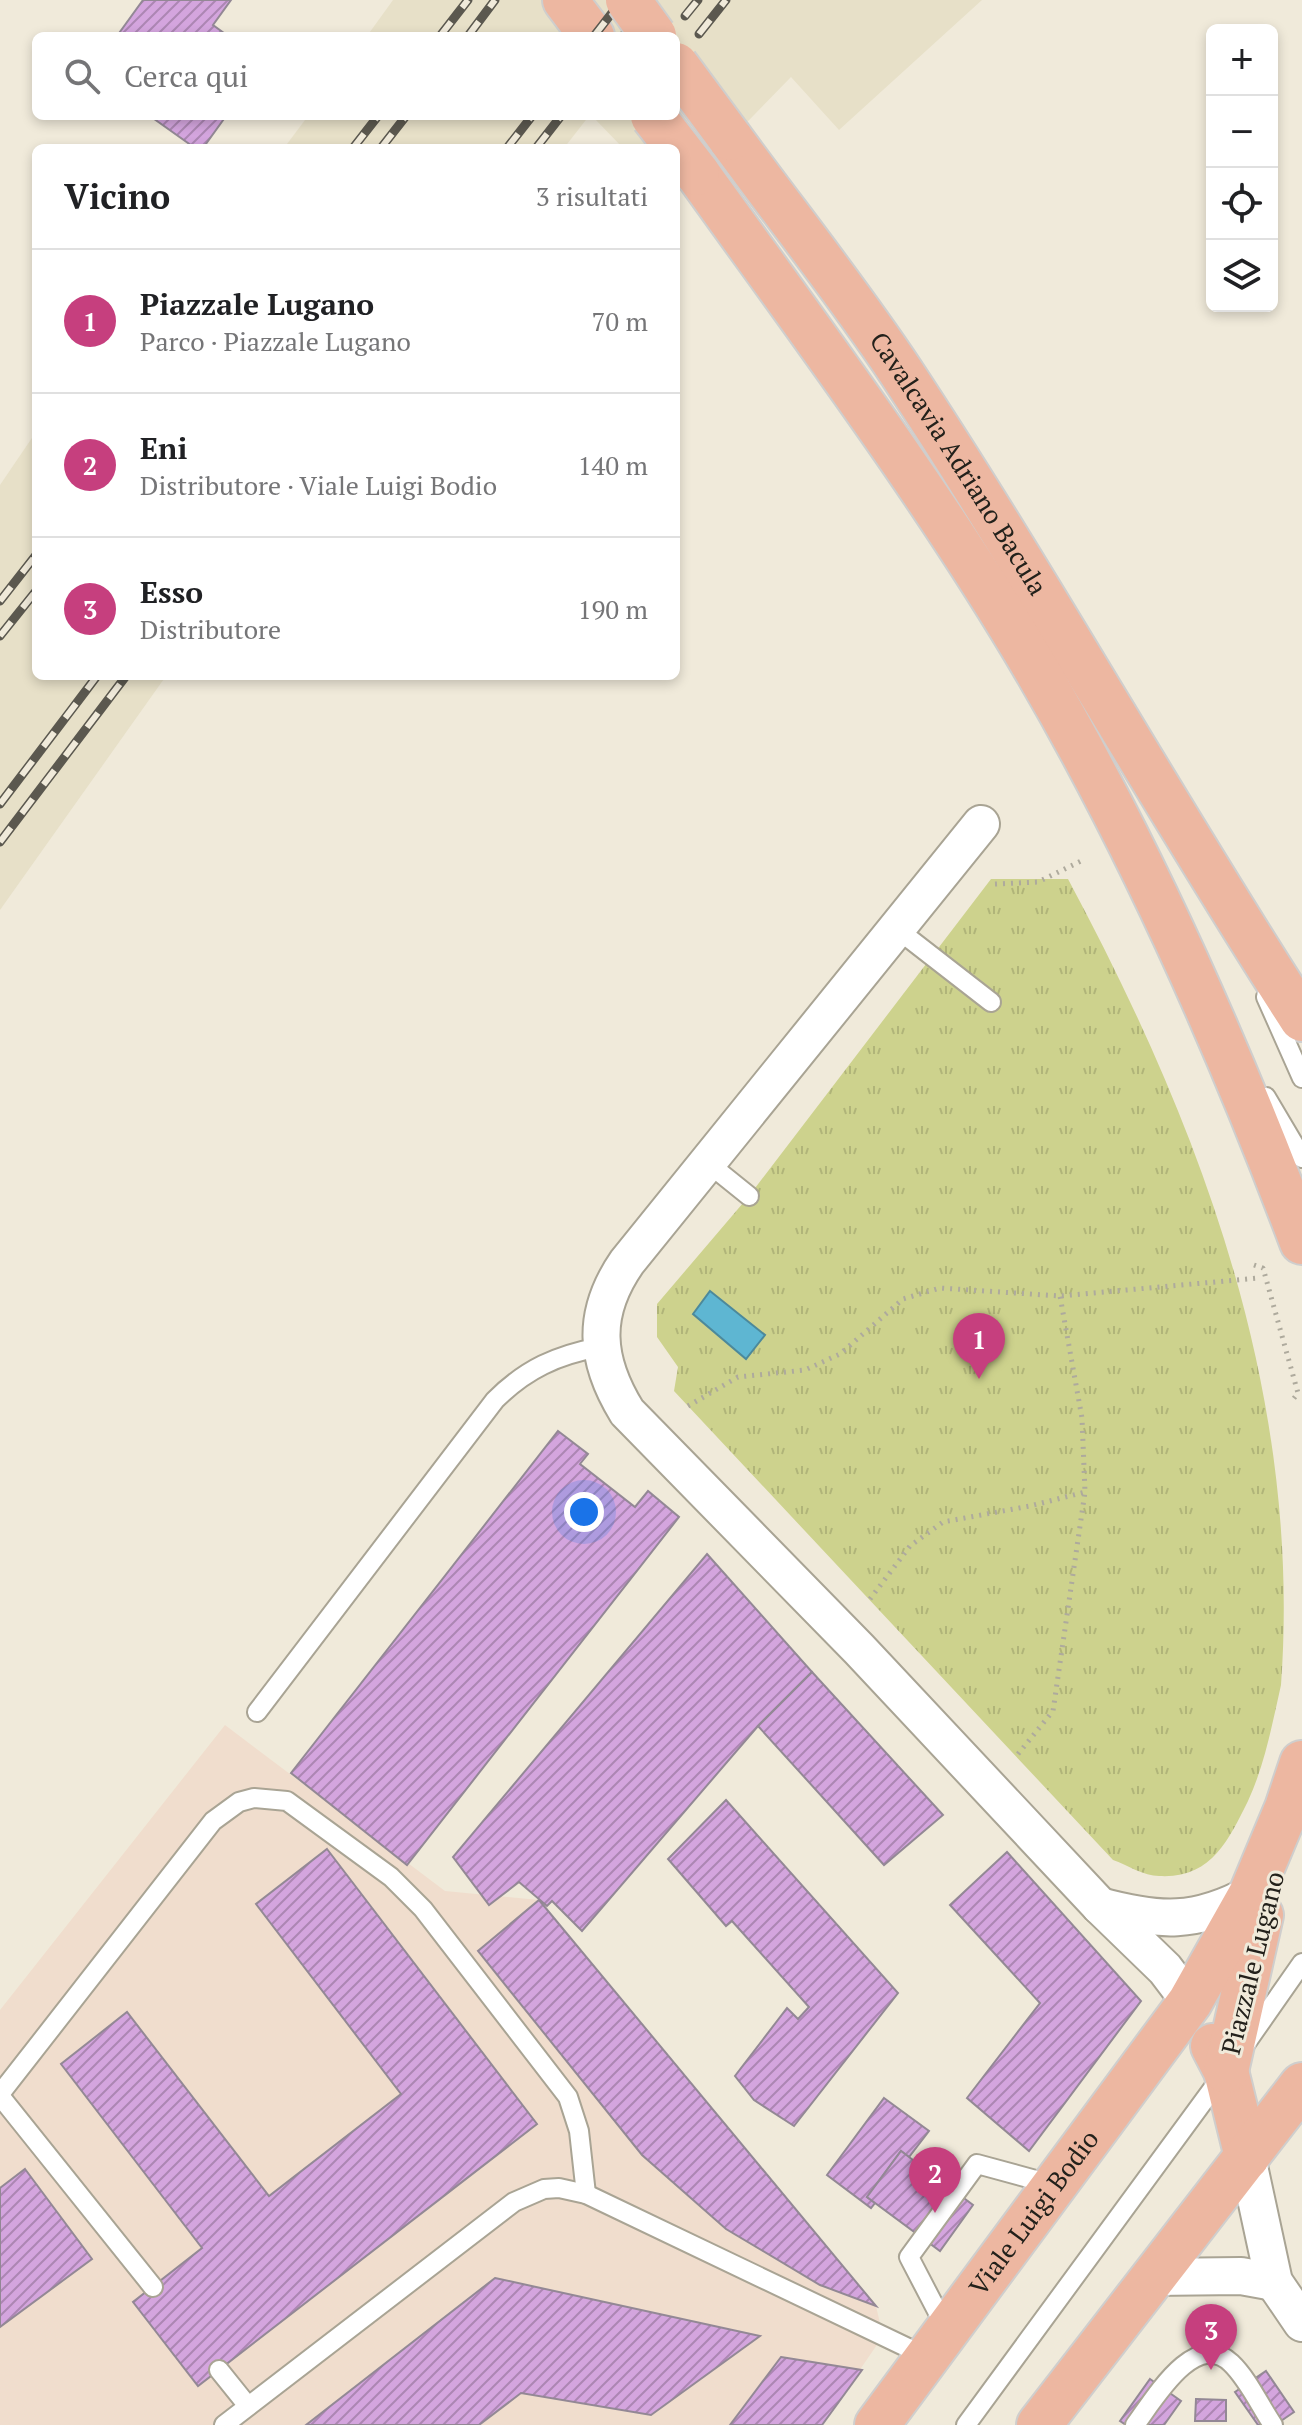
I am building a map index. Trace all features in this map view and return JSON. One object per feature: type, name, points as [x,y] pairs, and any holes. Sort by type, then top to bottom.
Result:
[{"type":"main road","points":[[565,0],[589,32]]},
{"type":"main road","points":[[628,0],[651,32]]},
{"type":"main road","name":"Cavalcavia Adriano Bacula","points":[[680,70],[908,382],[1049,605],[1212,881]]},
{"type":"main road","name":"Cavalcavia Adriano Bacula","points":[[656,120],[675,144]]},
{"type":"main road","name":"Cavalcavia Adriano Bacula","points":[[680,151],[862,403],[982,581],[1059,709],[1158,898]]},
{"type":"main road","points":[[1212,881],[1302,1019]]},
{"type":"main road","points":[[1158,898],[1218,1029],[1302,1242]]},
{"type":"main road","name":"Piazzale Lugano","points":[[1247,2157],[1226,2071],[1190,2002],[1251,1894],[1302,1763]]},
{"type":"main road","name":"Piazzale Lugano","points":[[1226,2071],[1246,1971],[1279,1860],[1287,1808]]},
{"type":"main road","name":"Viale Luigi Bodio","points":[[877,2425],[1190,2002]]},
{"type":"main road","points":[[1039,2425],[1302,2085]]},
{"type":"street","name":"Piazzale Lugano","points":[[981,824],[620,1273],[607,1302],[600,1347],[611,1386],[627,1412],[859,1649],[1100,1906],[1165,1969],[1190,2002]]},
{"type":"street","name":"Piazzale Lugano","points":[[1100,1906],[1134,1915],[1193,1917],[1212,1913],[1251,1894]]},
{"type":"street","points":[[1247,2157],[1274,2282],[1302,2323]]},
{"type":"street","points":[[1152,2277],[1241,2276],[1274,2282]]},
{"type":"lane","points":[[1212,881],[1302,1078]]},
{"type":"lane","points":[[1158,898],[1302,1158]]},
{"type":"lane","points":[[897,929],[991,1002]]},
{"type":"lane","points":[[708,1163],[749,1196]]},
{"type":"lane","points":[[257,1712],[495,1400],[518,1379],[544,1362],[600,1347]]},
{"type":"lane","points":[[153,2287],[0,2095],[213,1821],[239,1802],[271,1797],[301,1808],[397,1883],[423,1909],[568,2097],[579,2131],[586,2194]]},
{"type":"lane","name":"Piazzale Lugano","points":[[1226,2071],[1302,1963]]},
{"type":"lane","points":[[966,2425],[1226,2071]]},
{"type":"lane","points":[[937,2344],[909,2257],[977,2164],[1054,2185]]},
{"type":"lane","points":[[224,2425],[514,2202],[544,2189],[559,2188],[586,2194],[937,2344]]},
{"type":"lane","points":[[1135,2425],[1177,2371],[1189,2359],[1204,2355],[1219,2355],[1231,2363],[1273,2425]]},
{"type":"lane","points":[[219,2370],[248,2406]]},
{"type":"path","points":[[995,884],[1038,882],[1083,860]]},
{"type":"path","points":[[1254,1265],[1263,1268],[1298,1393],[1291,1402]]},
{"type":"path","points":[[688,1406],[738,1377],[805,1370],[840,1354],[903,1299],[940,1288],[1060,1296],[1259,1278]]},
{"type":"path","points":[[1018,1754],[1053,1711],[1085,1492],[1082,1418],[1060,1296]]},
{"type":"path","points":[[870,1599],[910,1546],[943,1522],[1085,1492]]},
{"type":"shaded area","points":[[393,0],[982,0],[839,130],[791,77],[680,191],[680,144],[619,144],[596,120],[680,120],[680,32],[370,32]]},
{"type":"shaded area","points":[[305,120],[586,120],[567,144],[287,144]]},
{"type":"shaded area","points":[[32,438],[32,680],[163,680],[0,910],[0,485]]},
{"type":"shaded area","points":[[225,1725],[445,1891],[539,1900],[876,2306],[883,2336],[822,2425],[0,2425],[0,2010]]},
{"type":"green space","points":[[991,879],[1068,879],[1160,1069],[1199,1166],[1232,1266],[1258,1367],[1275,1471],[1283,1577],[1281,1685],[1259,1773],[1233,1830],[1216,1855],[1205,1864],[1177,1875],[1147,1874],[1113,1860],[674,1391],[678,1367],[657,1337],[657,1304],[749,1196]]},
{"type":"water","points":[[710,1291],[765,1335],[746,1359],[693,1314]]},
{"type":"building","points":[[143,0],[231,0],[213,25],[223,32],[120,32]]},
{"type":"building","points":[[156,120],[223,120],[206,144],[189,144]]},
{"type":"building","points":[[558,1431],[588,1454],[580,1464],[635,1507],[648,1491],[679,1517],[407,1865],[291,1773]]},
{"type":"building","points":[[707,1554],[812,1672],[758,1726],[582,1931],[552,1901],[547,1906],[519,1882],[489,1905],[453,1857]]},
{"type":"building","points":[[812,1672],[943,1815],[884,1865],[758,1726]]},
{"type":"building","points":[[726,1800],[898,1993],[794,2126],[754,2100],[735,2076],[787,2008],[798,2019],[809,2007],[732,1921],[726,1926],[668,1859]]},
{"type":"building","points":[[327,1849],[537,2124],[198,2386],[133,2302],[202,2248],[61,2064],[127,2012],[269,2196],[401,2094],[256,1904]]},
{"type":"building","points":[[1007,1852],[1141,2001],[1029,2151],[967,2098],[1040,2003],[950,1905]]},
{"type":"building","points":[[539,1900],[876,2306],[820,2285],[726,2229],[642,2155],[478,1951]]},
{"type":"building","points":[[884,2098],[929,2131],[909,2157],[901,2151],[867,2197],[875,2203],[871,2208],[827,2175]]},
{"type":"building","points":[[901,2151],[973,2205],[940,2251],[867,2197]]},
{"type":"building","points":[[25,2169],[92,2259],[0,2327],[0,2188]]},
{"type":"building","points":[[495,2278],[760,2336],[651,2415],[521,2393],[479,2425],[306,2425]]},
{"type":"building","points":[[781,2357],[862,2370],[822,2425],[730,2425]]},
{"type":"building","points":[[1266,2371],[1294,2412],[1275,2425],[1258,2425],[1235,2392]]},
{"type":"building","points":[[1150,2379],[1181,2401],[1164,2425],[1126,2425],[1120,2421]]},
{"type":"building","points":[[1196,2399],[1226,2400],[1226,2421],[1195,2421]]},
{"type":"railway","points":[[443,32],[468,0]]},
{"type":"railway","points":[[471,32],[495,0]]},
{"type":"railway","points":[[597,32],[622,0]]},
{"type":"railway","points":[[626,32],[651,0]]},
{"type":"railway","points":[[685,16],[698,0]]},
{"type":"railway","points":[[699,34],[726,0]]},
{"type":"railway","points":[[356,144],[375,120]]},
{"type":"railway","points":[[384,144],[403,120]]},
{"type":"railway","points":[[510,144],[529,120]]},
{"type":"railway","points":[[539,144],[558,120]]},
{"type":"railway","points":[[0,601],[32,560]]},
{"type":"railway","points":[[0,636],[32,596]]},
{"type":"railway","points":[[0,804],[94,680]]},
{"type":"railway","points":[[0,842],[123,680]]},
{"type":"place","name":"Piazzale Lugano","points":[[979,1379]]},
{"type":"place","name":"Eni","points":[[935,2213]]},
{"type":"place","name":"Esso","points":[[1211,2370]]}]
